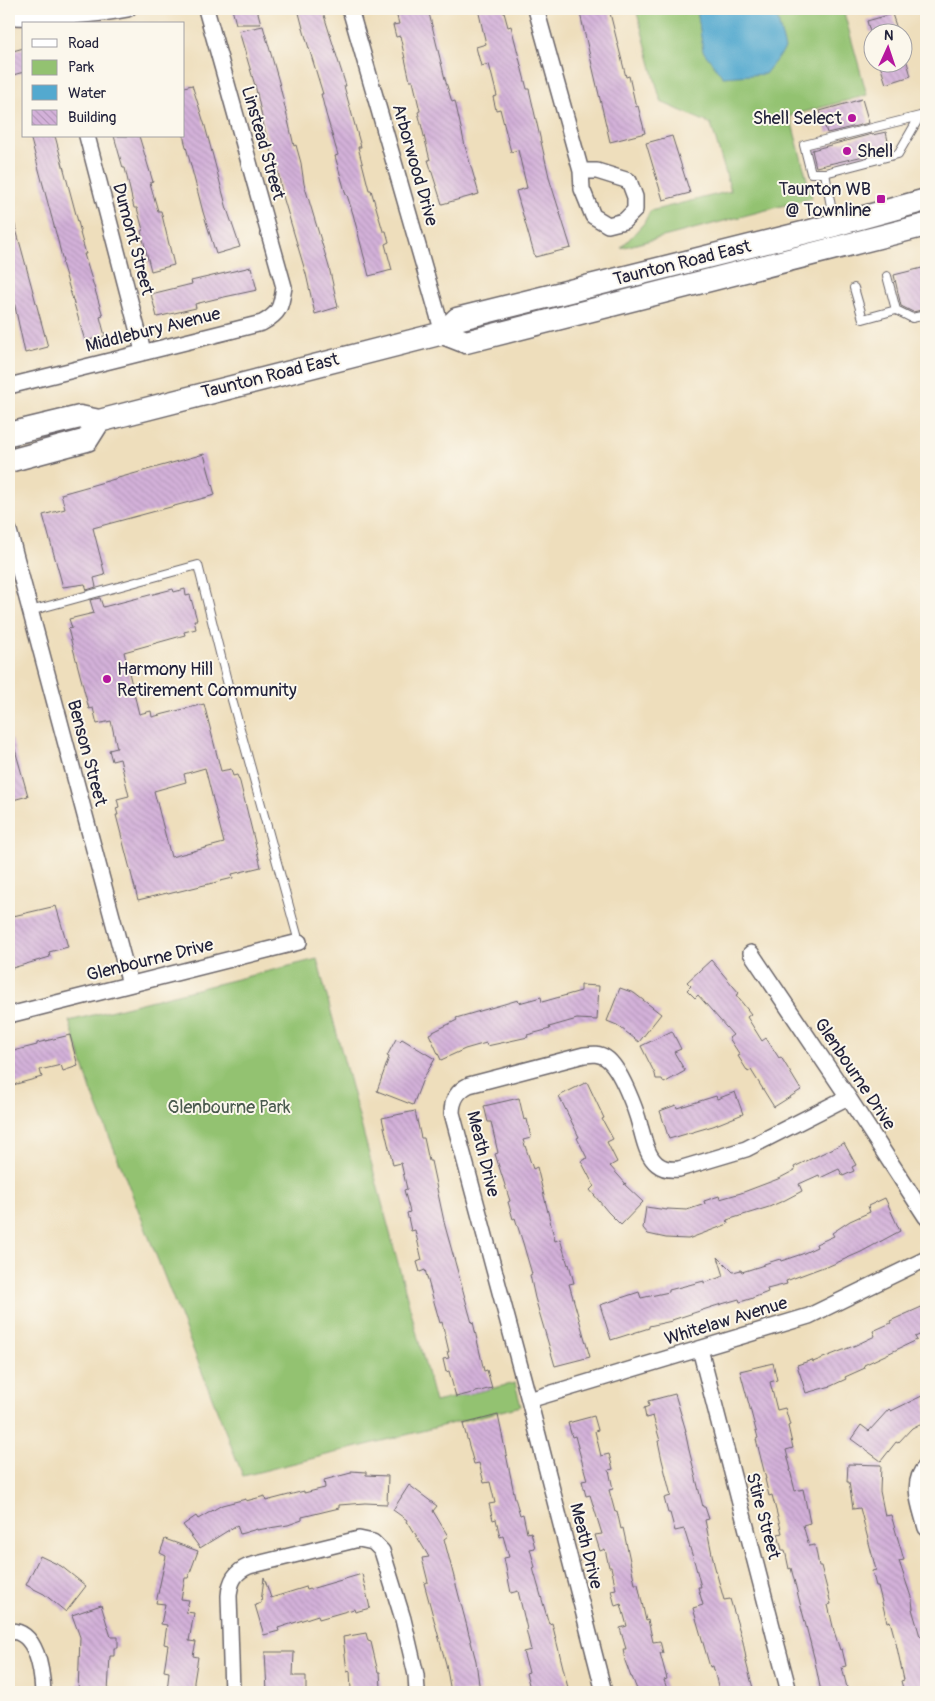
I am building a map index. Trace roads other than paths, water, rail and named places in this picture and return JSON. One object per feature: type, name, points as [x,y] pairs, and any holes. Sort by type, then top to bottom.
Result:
[{"type":"main road","name":"Taunton Road East","points":[[9,434],[80,417],[98,421],[443,332],[457,319],[835,225],[926,200]]},
{"type":"main road","name":"Taunton Road East","points":[[443,332],[466,342],[926,225]]},
{"type":"main road","points":[[891,234],[926,232]]},
{"type":"main road","points":[[9,461],[87,440],[98,421]]},
{"type":"street","points":[[9,17],[56,21],[128,9]]},
{"type":"street","name":"Linstead Street","points":[[206,9],[284,287]]},
{"type":"street","name":"Arborwood Drive","points":[[350,9],[443,332]]},
{"type":"street","points":[[536,9],[581,171]]},
{"type":"street","name":"Dumont Street","points":[[88,138],[143,351]]},
{"type":"street","name":"Middlebury Avenue","points":[[9,386],[143,351],[262,323],[275,316],[282,304],[284,287]]},
{"type":"street","name":"Benson Street","points":[[9,531],[130,984]]},
{"type":"street","name":"Glenbourne Drive","points":[[9,1015],[300,942]]},
{"type":"street","name":"Glenbourne Drive","points":[[751,953],[926,1217]]},
{"type":"street","name":"Meath Drive","points":[[604,1692],[529,1400],[452,1114],[453,1102],[458,1092],[469,1085],[584,1055],[602,1055],[615,1068],[630,1099],[652,1159],[661,1167],[673,1170],[746,1149],[848,1097]]},
{"type":"street","name":"Whitelaw Avenue","points":[[529,1400],[789,1322],[825,1309],[926,1259]]},
{"type":"street","name":"Stire Street","points":[[700,1349],[789,1692]]},
{"type":"street","points":[[926,1466],[918,1478],[917,1488],[926,1528]]},
{"type":"street","points":[[232,1692],[229,1596],[230,1584],[237,1572],[249,1566],[359,1539],[373,1542],[382,1551],[404,1619],[416,1675],[417,1692]]},
{"type":"street","points":[[9,1631],[23,1634],[31,1642],[37,1660],[43,1692]]},
{"type":"lane","points":[[923,115],[898,154],[861,160],[811,173],[804,145],[841,140],[923,115]]},
{"type":"lane","points":[[829,169],[835,225]]},
{"type":"lane","points":[[886,276],[896,310]]},
{"type":"lane","points":[[854,288],[862,319],[896,310],[912,318],[926,314]]},
{"type":"lane","points":[[30,611],[198,565],[229,689],[300,942]]},
{"type":"water","points":[[697,9],[775,9],[785,49],[765,74],[723,77],[703,51]]},
{"type":"place","name":"Shell Select","points":[[852,118]]},
{"type":"place","name":"Shell","points":[[847,151]]},
{"type":"place","name":"Taunton WB @ Townline","points":[[881,199]]},
{"type":"place","name":"Harmony Hill Retirement Community","points":[[107,679]]},
{"type":"park label","name":"Glenbourne Park","points":[[229,1107]]}]
